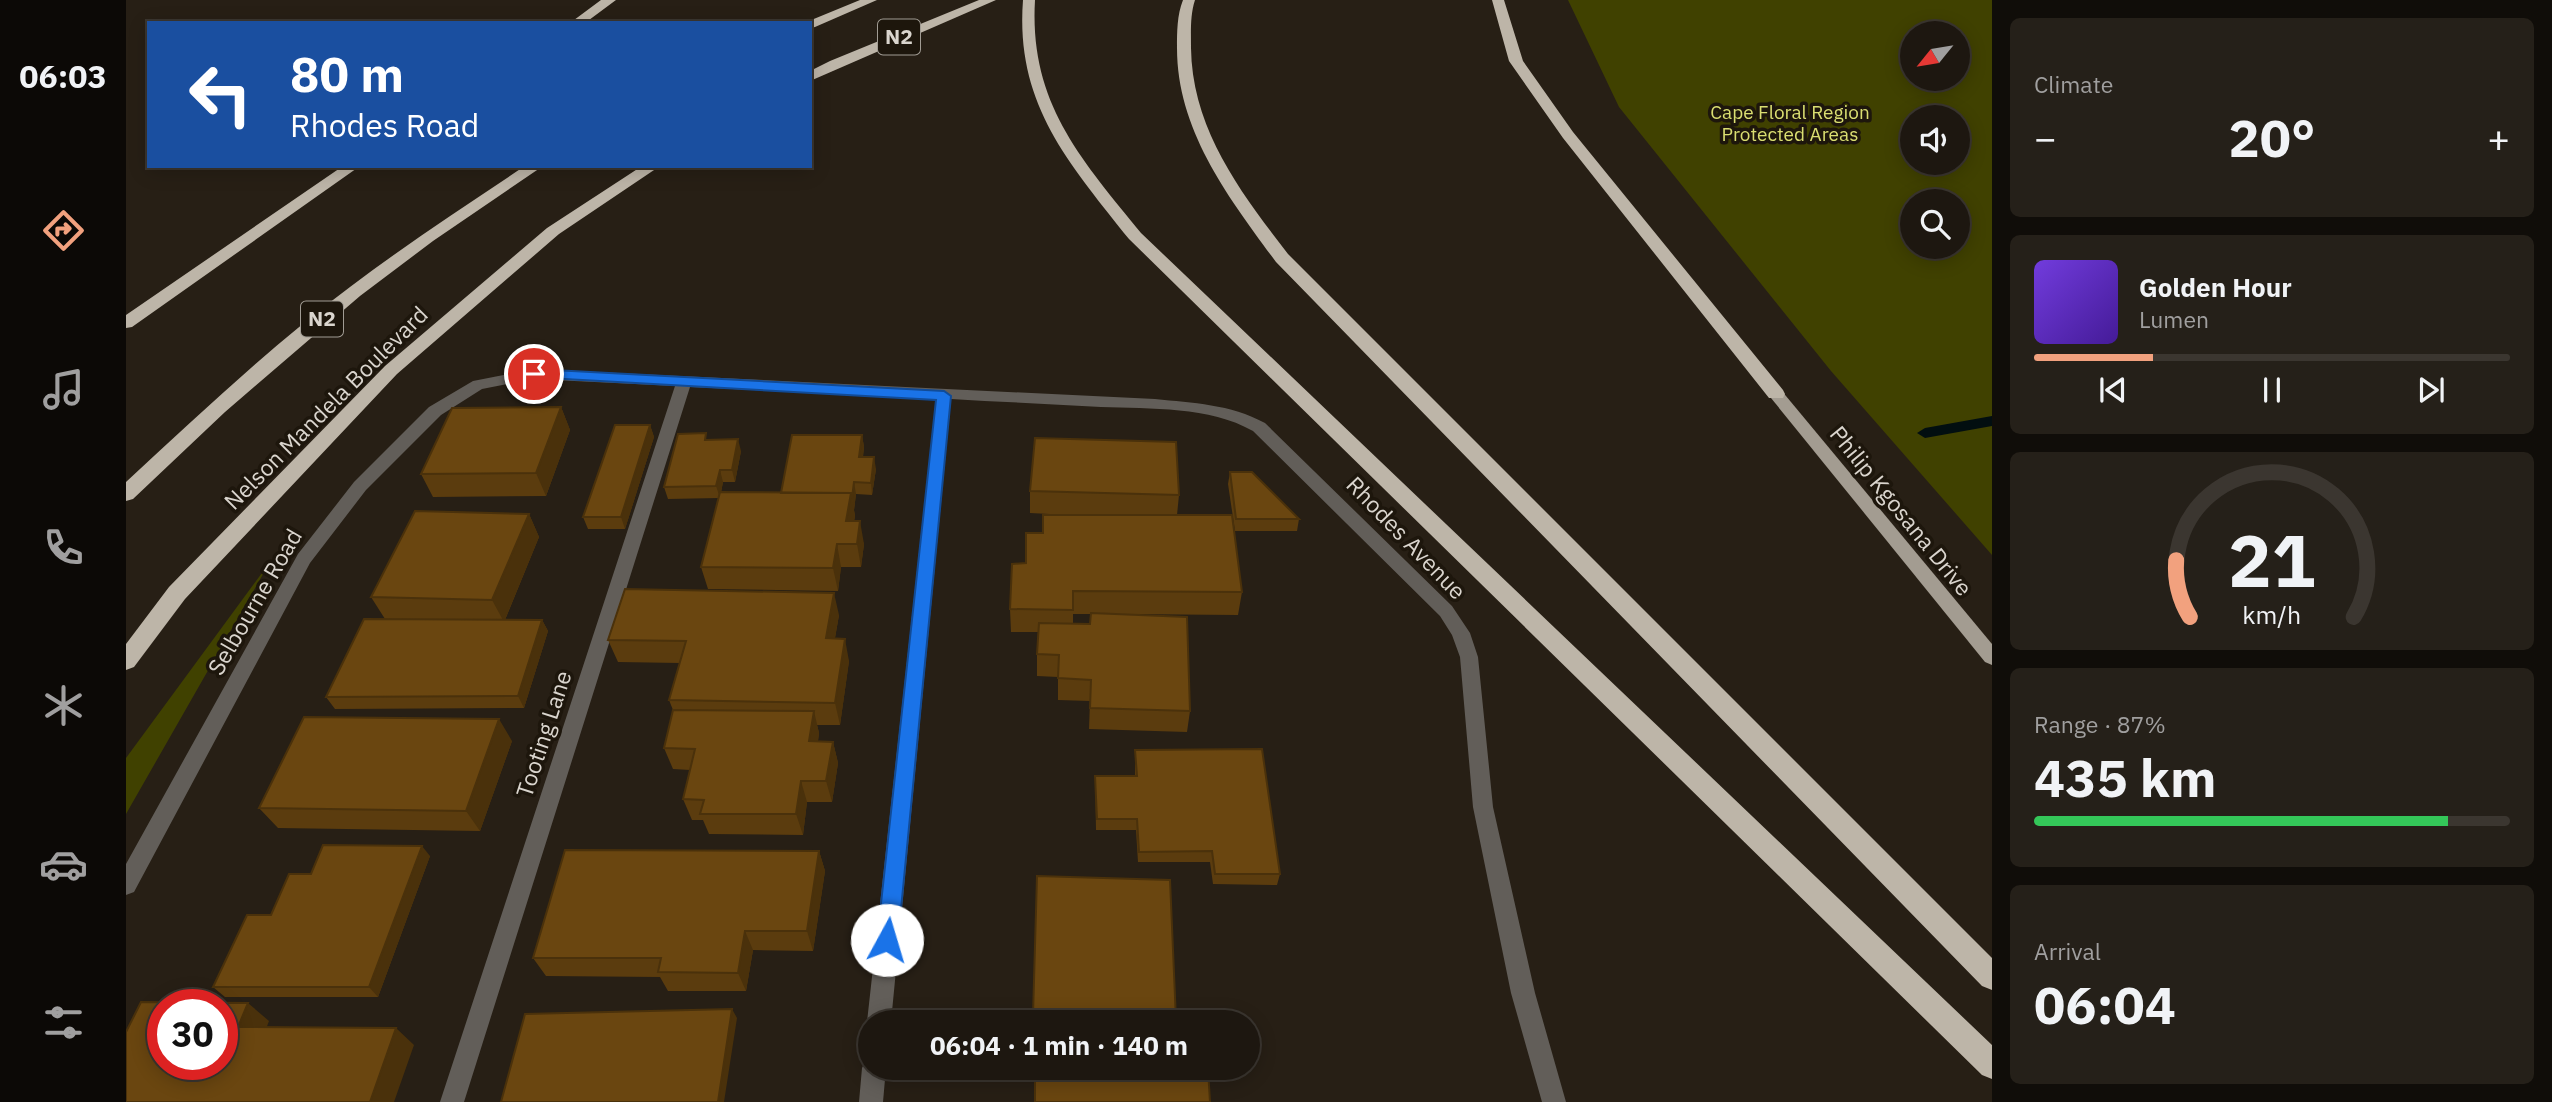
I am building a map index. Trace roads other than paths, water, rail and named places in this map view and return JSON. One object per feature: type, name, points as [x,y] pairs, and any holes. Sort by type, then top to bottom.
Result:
[{"type":"highway","points":[[579,21],[610,0]]},
{"type":"highway","name":"N2","points":[[812,23],[871,0]]},
{"type":"highway","name":"N2","points":[[812,76],[990,0]]},
{"type":"highway","points":[[1030,0],[1027,27],[1035,81],[1070,154],[1135,236],[1992,1065]]},
{"type":"highway","points":[[1498,0],[1516,61],[1567,135],[1776,394]]},
{"type":"highway","points":[[1187,6],[1182,56],[1192,107],[1212,155],[1242,205],[1282,258],[1992,977]]},
{"type":"highway","points":[[126,323],[350,168]]},
{"type":"highway","name":"N2","points":[[126,494],[218,408],[354,292],[427,238],[533,168]]},
{"type":"highway","name":"Nelson Mandela Boulevard","points":[[126,661],[177,593],[391,370],[553,231],[650,168]]},
{"type":"main road","name":"Philip Kgosana Drive","points":[[1776,394],[1992,657]]},
{"type":"street","name":"Rhodes Avenue","points":[[478,385],[534,374],[944,396],[1155,404],[1239,416],[1274,439],[1446,611],[1461,633],[1469,657],[1483,807],[1523,993],[1554,1102]]},
{"type":"street","name":"Tooting Lane","points":[[452,1102],[684,382]]},
{"type":"street","name":"Selbourne Road","points":[[126,885],[304,559],[360,486],[435,411],[478,385]]},
{"type":"street","points":[[880,1010],[944,396]]},
{"type":"street","points":[[871,1102],[873,1080]]},
{"type":"waterway","points":[[1925,433],[1992,421]]},
{"type":"park label","name":"Cape Floral Region Protected Areas","points":[[1790,123]]}]
